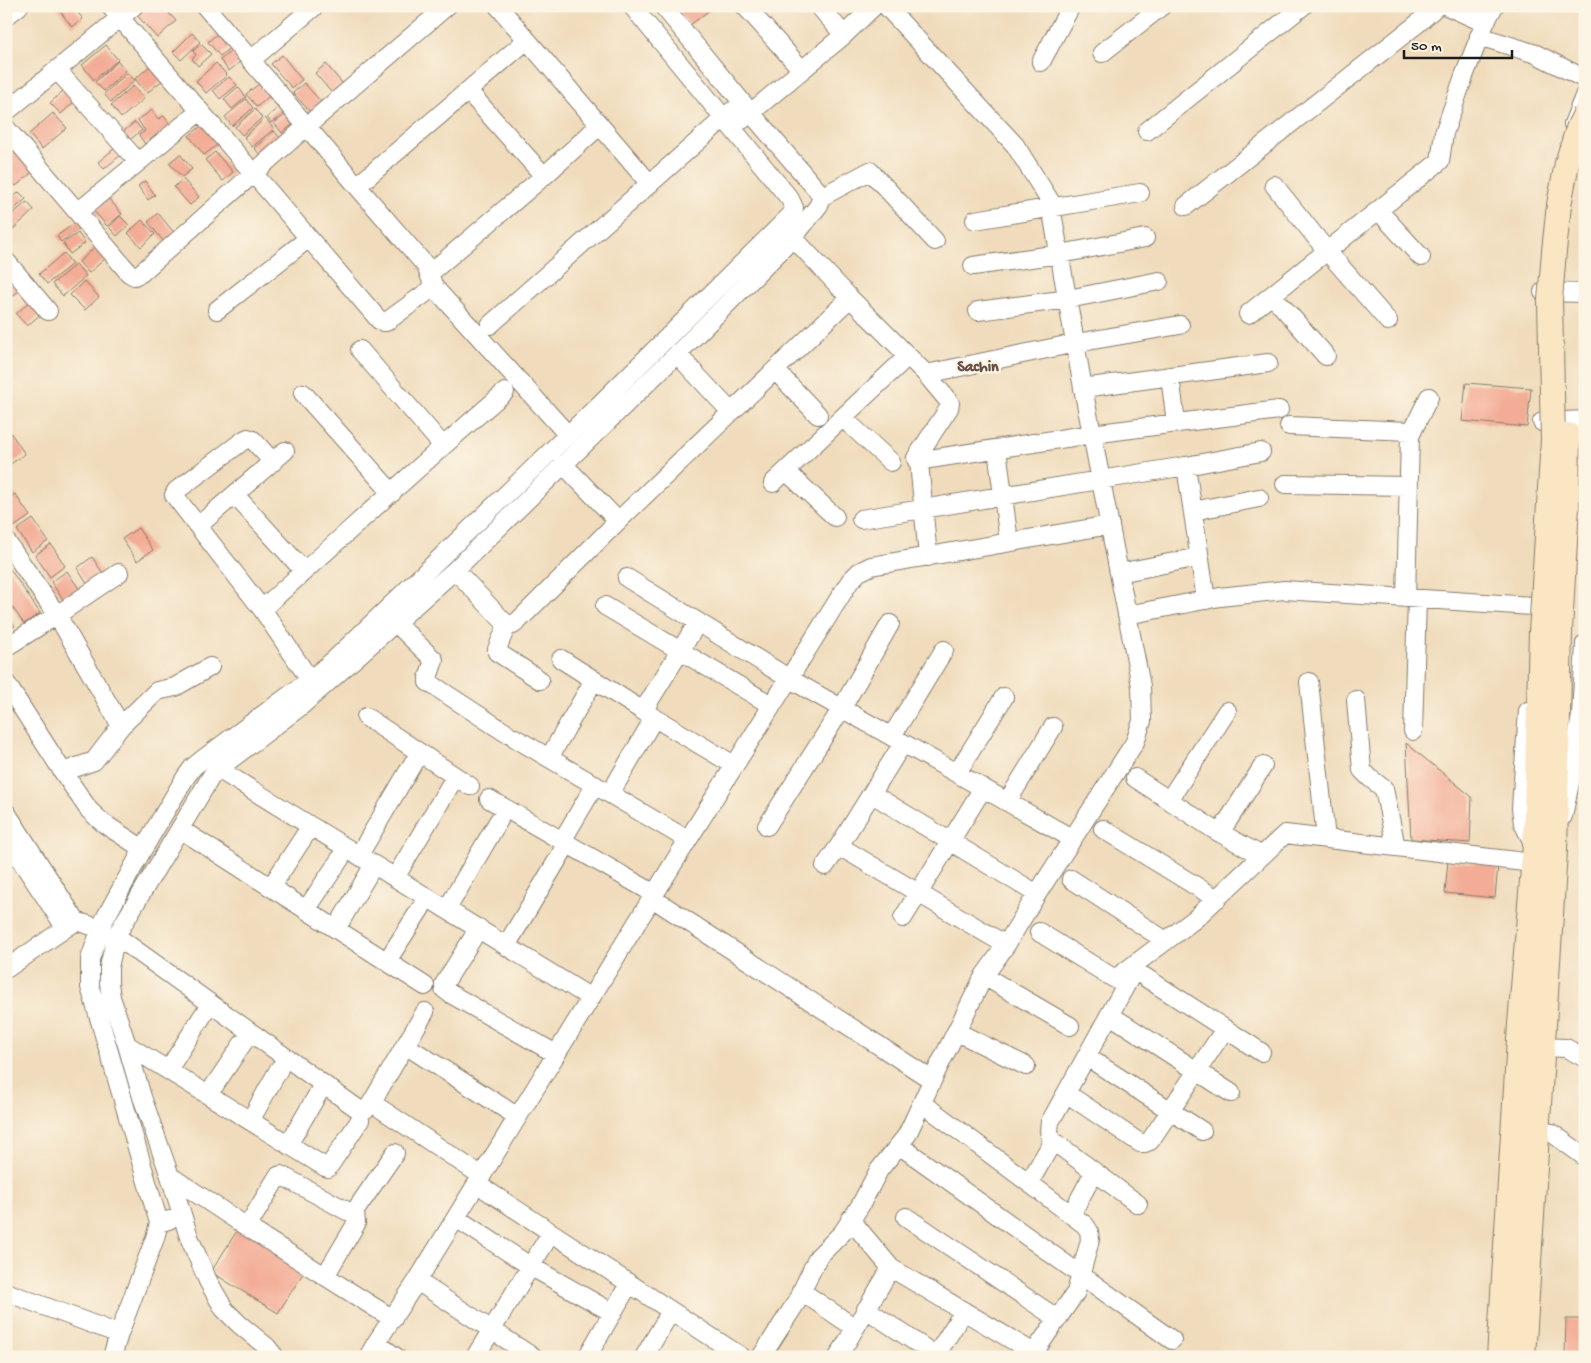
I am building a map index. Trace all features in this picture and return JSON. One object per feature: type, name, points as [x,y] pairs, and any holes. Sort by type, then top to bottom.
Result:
[{"type":"main road","points":[[1523,1357],[1514,1312],[1515,1099],[1542,856],[1547,768],[1553,440],[1550,300],[1559,205],[1567,163],[1585,114]]},
{"type":"main road","points":[[1550,632],[1567,506],[1569,451],[1562,324],[1562,269],[1566,229],[1585,146]]},
{"type":"main road","points":[[1499,1357],[1514,1312],[1537,1131],[1542,1046],[1542,856]]},
{"type":"main road","points":[[1515,1099],[1539,1101]]},
{"type":"street","points":[[6,16],[18,6]]},
{"type":"street","points":[[6,112],[57,70],[114,12],[134,6]]},
{"type":"street","points":[[205,6],[356,186],[426,266],[432,280],[568,435]]},
{"type":"street","points":[[6,128],[129,273],[134,276],[140,273],[447,6]]},
{"type":"street","points":[[498,6],[650,184]]},
{"type":"street","points":[[112,1357],[159,1223],[90,987],[90,959],[180,829],[218,768],[283,710],[396,623],[455,570],[677,354],[787,231],[794,208],[790,199],[632,6]]},
{"type":"street","points":[[275,1357],[266,1346],[239,1324],[224,1308],[208,1281],[188,1237],[111,997],[109,983],[109,933],[103,922],[143,849],[193,767],[283,710],[310,680],[334,660],[568,435],[787,231],[819,205],[821,197],[818,191],[746,108],[663,6]]},
{"type":"street","points":[[745,6],[802,70]]},
{"type":"street","points":[[819,6],[844,35]]},
{"type":"street","points":[[490,325],[650,184],[746,108],[802,70],[844,35],[874,6]]},
{"type":"street","points":[[761,1357],[796,1303],[818,1257],[843,1232],[860,1206],[879,1170],[907,1135],[984,976],[1006,945],[1135,742],[1142,721],[1141,686],[1083,388],[1052,208],[1046,194],[1015,146],[886,6]]},
{"type":"street","points":[[1041,62],[1071,6]]},
{"type":"street","points":[[1102,53],[1162,6]]},
{"type":"street","points":[[1147,131],[1303,6]]},
{"type":"street","points":[[1186,206],[1438,6]]},
{"type":"street","points":[[1447,6],[1482,29],[1585,79]]},
{"type":"street","points":[[1248,314],[1440,161],[1444,133],[1482,29],[1494,6]]},
{"type":"street","points":[[251,60],[309,8]]},
{"type":"street","points":[[114,12],[379,320],[383,322],[386,322],[600,124]]},
{"type":"street","points":[[356,186],[527,40]]},
{"type":"street","points":[[57,70],[138,162]]},
{"type":"street","points":[[468,91],[544,176]]},
{"type":"street","points":[[1542,856],[1524,823],[1521,808],[1542,422],[1543,268],[1548,213],[1561,157],[1585,94]]},
{"type":"street","points":[[78,212],[200,110]]},
{"type":"street","points":[[821,197],[870,171],[935,241]]},
{"type":"street","points":[[1274,185],[1327,251],[1388,321]]},
{"type":"street","points":[[975,220],[1140,193]]},
{"type":"street","points":[[1378,210],[1421,258]]},
{"type":"street","points":[[787,231],[850,298],[926,374],[950,402],[949,408],[916,458],[919,462],[928,557]]},
{"type":"street","points":[[217,310],[310,238]]},
{"type":"street","points":[[973,266],[1060,254],[1144,238]]},
{"type":"street","points":[[6,261],[48,311]]},
{"type":"street","points":[[978,311],[1068,299],[1159,281]]},
{"type":"street","points":[[1543,292],[1585,293]]},
{"type":"street","points":[[1272,295],[1326,356]]},
{"type":"street","points":[[540,680],[497,652],[508,626],[518,621],[618,521],[850,298]]},
{"type":"street","points":[[926,374],[1180,324]]},
{"type":"street","points":[[360,350],[443,446]]},
{"type":"street","points":[[677,354],[731,412]]},
{"type":"street","points":[[835,517],[780,477],[908,356]]},
{"type":"street","points":[[1083,388],[1268,363]]},
{"type":"street","points":[[775,370],[818,415]]},
{"type":"street","points":[[1170,376],[1176,423]]},
{"type":"street","points":[[262,609],[505,392]]},
{"type":"street","points":[[303,393],[392,493]]},
{"type":"street","points":[[1413,731],[1408,486],[1411,431],[1429,397]]},
{"type":"street","points":[[919,462],[1092,434],[1280,410]]},
{"type":"street","points":[[843,418],[891,462]]},
{"type":"street","points":[[1542,422],[1585,420]]},
{"type":"street","points":[[1288,426],[1411,431]]},
{"type":"street","points":[[198,526],[279,456],[248,438],[176,491],[174,495],[262,609],[310,680]]},
{"type":"street","points":[[997,449],[1009,542]]},
{"type":"street","points":[[861,519],[1261,452]]},
{"type":"street","points":[[563,464],[618,521]]},
{"type":"street","points":[[1186,466],[1206,600]]},
{"type":"street","points":[[1285,484],[1408,486]]},
{"type":"street","points":[[235,495],[304,571]]},
{"type":"street","points":[[1193,511],[1259,498]]},
{"type":"street","points":[[396,1357],[372,1350],[417,1282],[653,896],[850,581],[859,572],[871,566],[1110,525]]},
{"type":"street","points":[[6,541],[57,615],[121,726]]},
{"type":"street","points":[[1119,573],[1199,557]]},
{"type":"street","points":[[455,570],[508,626]]},
{"type":"street","points":[[6,647],[57,615],[119,572]]},
{"type":"street","points":[[627,578],[788,678],[1073,839]]},
{"type":"street","points":[[1128,615],[1206,600],[1284,590],[1533,606]]},
{"type":"street","points":[[605,606],[771,705]]},
{"type":"street","points":[[610,794],[680,650],[698,622]]},
{"type":"street","points":[[396,623],[434,660],[428,678],[430,685],[688,840]]},
{"type":"street","points":[[767,826],[842,708],[890,624]]},
{"type":"street","points":[[1542,856],[1570,783],[1581,715],[1585,644]]},
{"type":"street","points":[[825,866],[872,794],[897,740],[944,650]]},
{"type":"street","points":[[561,659],[734,765]]},
{"type":"street","points":[[63,772],[94,761],[121,726],[157,690],[175,688],[210,667]]},
{"type":"street","points":[[549,758],[594,680]]},
{"type":"street","points":[[1309,682],[1326,839]]},
{"type":"street","points":[[6,683],[63,772],[95,816],[143,849]]},
{"type":"street","points":[[957,773],[1004,698]]},
{"type":"street","points":[[1356,700],[1362,770],[1384,790],[1396,847]]},
{"type":"street","points":[[1168,800],[1227,712]]},
{"type":"street","points":[[366,716],[462,781],[395,878]]},
{"type":"street","points":[[1007,802],[1053,727]]},
{"type":"street","points":[[359,855],[419,753]]},
{"type":"street","points":[[1220,833],[1262,766]]},
{"type":"street","points":[[218,768],[591,998]]},
{"type":"street","points":[[1135,778],[1220,833],[1262,856]]},
{"type":"street","points":[[506,946],[595,785]]},
{"type":"street","points":[[904,918],[983,788]]},
{"type":"street","points":[[872,794],[1037,894]]},
{"type":"street","points":[[489,799],[565,842],[653,896],[932,1080]]},
{"type":"street","points":[[6,812],[70,924]]},
{"type":"street","points":[[447,909],[499,820]]},
{"type":"street","points":[[1103,828],[1216,899]]},
{"type":"street","points":[[180,829],[425,986]]},
{"type":"street","points":[[1039,932],[1115,979],[1137,965],[1196,919],[1286,834],[1396,847],[1542,856]]},
{"type":"street","points":[[271,888],[305,835]]},
{"type":"street","points":[[6,838],[70,924],[109,933],[358,1109],[364,1110],[369,1108],[425,1012]]},
{"type":"street","points":[[839,846],[1006,945]]},
{"type":"street","points":[[306,910],[340,859]]},
{"type":"street","points":[[336,929],[369,873]]},
{"type":"street","points":[[1071,879],[1166,941]]},
{"type":"street","points":[[387,961],[421,908]]},
{"type":"street","points":[[6,969],[70,924]]},
{"type":"street","points":[[479,928],[444,984],[444,989],[556,1054]]},
{"type":"street","points":[[1137,965],[1088,1057],[1050,1122],[1049,1130],[1053,1141],[1138,1204]]},
{"type":"street","points":[[1137,965],[1225,1029],[1261,1052]]},
{"type":"street","points":[[984,976],[1070,1026]]},
{"type":"street","points":[[168,1070],[202,1015]]},
{"type":"street","points":[[1110,1015],[1230,1093]]},
{"type":"street","points":[[1066,1093],[1140,1143],[1150,1141],[1225,1029]]},
{"type":"street","points":[[956,1032],[1026,1066]]},
{"type":"street","points":[[208,1095],[243,1043]]},
{"type":"street","points":[[127,1045],[328,1168],[360,1120]]},
{"type":"street","points":[[405,1045],[518,1117]]},
{"type":"street","points":[[1542,1046],[1566,1048],[1585,1058]]},
{"type":"street","points":[[1088,1057],[1202,1131]]},
{"type":"street","points":[[250,1121],[279,1070]]},
{"type":"street","points":[[288,1145],[319,1092]]},
{"type":"street","points":[[372,1103],[551,1232],[742,1357]]},
{"type":"street","points":[[850,1219],[891,1268],[1035,1355],[1076,1292],[1090,1240],[1089,1231],[1085,1225],[922,1103]]},
{"type":"street","points":[[1537,1131],[1552,1133],[1585,1157]]},
{"type":"street","points":[[1029,1183],[1053,1141]]},
{"type":"street","points":[[899,1145],[1172,1340]]},
{"type":"street","points":[[324,1276],[356,1224],[356,1211],[395,1152]]},
{"type":"street","points":[[1071,1214],[1094,1172]]},
{"type":"street","points":[[247,1227],[278,1176],[281,1175],[347,1211],[356,1211]]},
{"type":"street","points":[[170,1176],[247,1227],[393,1318]]},
{"type":"street","points":[[159,1223],[182,1217]]},
{"type":"street","points":[[456,1218],[530,1266],[612,1313]]},
{"type":"street","points":[[906,1218],[1058,1319]]},
{"type":"street","points":[[475,1357],[551,1232]]},
{"type":"street","points":[[841,1356],[855,1328],[891,1268]]},
{"type":"street","points":[[417,1282],[533,1357]]},
{"type":"street","points":[[590,1356],[629,1284]]},
{"type":"street","points":[[801,1291],[855,1328]]},
{"type":"street","points":[[6,1292],[119,1334]]},
{"type":"street","points":[[866,1309],[936,1356],[964,1311]]},
{"type":"street","points":[[648,1355],[671,1311]]},
{"type":"building","points":[[56,6],[73,6],[83,19],[72,27]]},
{"type":"building","points":[[145,6],[153,6],[157,11],[163,6],[176,21],[157,38],[136,14]]},
{"type":"building","points":[[686,6],[709,6],[711,9],[690,25],[679,12]]},
{"type":"building","points":[[220,31],[233,45],[220,56],[208,42]]},
{"type":"building","points":[[192,33],[200,42],[181,60],[173,52]]},
{"type":"building","points":[[201,44],[211,54],[198,66],[192,59],[196,55],[193,51]]},
{"type":"building","points":[[106,45],[118,60],[94,80],[82,65]]},
{"type":"building","points":[[237,46],[246,57],[229,71],[220,60]]},
{"type":"building","points":[[282,55],[302,80],[292,88],[271,64]]},
{"type":"building","points":[[118,61],[126,71],[104,91],[95,82]]},
{"type":"building","points":[[216,63],[227,75],[206,93],[196,81]]},
{"type":"building","points":[[152,64],[165,78],[147,93],[135,79]]},
{"type":"building","points":[[326,64],[347,89],[336,98],[315,73]]},
{"type":"building","points":[[127,73],[135,80],[111,102],[104,94]]},
{"type":"building","points":[[229,77],[237,85],[220,99],[213,90]]},
{"type":"building","points":[[264,80],[274,92],[257,107],[246,94]]},
{"type":"building","points":[[304,83],[325,106],[314,116],[293,93]]},
{"type":"building","points":[[133,86],[144,99],[121,118],[111,105]]},
{"type":"building","points":[[238,87],[246,97],[232,109],[224,99]]},
{"type":"building","points":[[66,88],[76,100],[61,114],[50,103]]},
{"type":"building","points":[[246,99],[253,108],[232,126],[225,117]]},
{"type":"building","points":[[284,103],[289,109],[271,123],[267,117]]},
{"type":"building","points":[[255,109],[262,118],[242,135],[235,127]]},
{"type":"building","points":[[152,110],[158,119],[164,116],[171,126],[145,144],[139,135],[145,131],[138,120]]},
{"type":"building","points":[[289,112],[297,121],[282,133],[274,123]]},
{"type":"building","points":[[53,113],[67,128],[42,149],[29,134]]},
{"type":"building","points":[[265,118],[274,129],[252,147],[244,137]]},
{"type":"building","points":[[135,122],[142,130],[127,142],[120,134]]},
{"type":"building","points":[[205,123],[221,142],[204,155],[189,136]]},
{"type":"building","points":[[274,131],[283,141],[263,158],[254,148]]},
{"type":"building","points":[[17,145],[37,168],[16,186],[6,175],[6,154]]},
{"type":"building","points":[[115,148],[121,155],[104,169],[98,162]]},
{"type":"building","points":[[215,152],[233,172],[223,181],[205,160]]},
{"type":"building","points":[[180,154],[192,169],[182,177],[169,163]]},
{"type":"building","points":[[183,179],[199,197],[190,205],[174,187]]},
{"type":"building","points":[[145,181],[155,195],[148,200],[138,186]]},
{"type":"building","points":[[19,192],[26,199],[6,216],[6,204]]},
{"type":"building","points":[[109,199],[122,214],[107,226],[94,211]]},
{"type":"building","points":[[27,202],[34,210],[10,232],[6,228],[6,219]]},
{"type":"building","points":[[158,213],[175,234],[165,243],[148,222]]},
{"type":"building","points":[[120,216],[129,225],[117,236],[109,227]]},
{"type":"building","points":[[80,219],[84,225],[61,242],[57,236]]},
{"type":"building","points":[[142,220],[155,234],[141,247],[128,233]]},
{"type":"building","points":[[78,233],[85,243],[70,254],[63,243]]},
{"type":"building","points":[[99,243],[109,255],[89,273],[79,262]]},
{"type":"building","points":[[64,253],[72,264],[47,284],[39,274]]},
{"type":"building","points":[[76,264],[86,276],[63,296],[52,284]]},
{"type":"building","points":[[15,276],[24,287],[6,301],[6,283]]},
{"type":"building","points":[[84,281],[99,297],[85,310],[70,295]]},
{"type":"building","points":[[30,301],[42,313],[27,326],[16,314]]},
{"type":"building","points":[[1466,383],[1531,388],[1527,427],[1462,421]]},
{"type":"building","points":[[10,432],[25,454],[9,465],[6,461],[6,435]]},
{"type":"building","points":[[15,494],[30,516],[14,527],[6,515],[6,500]]},
{"type":"building","points":[[33,519],[48,541],[32,552],[17,530]]},
{"type":"building","points":[[138,528],[153,550],[137,561],[122,539]]},
{"type":"building","points":[[51,544],[65,566],[50,577],[35,555]]},
{"type":"building","points":[[92,557],[107,579],[91,590],[77,568]]},
{"type":"building","points":[[10,569],[40,613],[24,624],[6,598],[6,571]]},
{"type":"building","points":[[67,571],[82,593],[66,604],[51,582]]},
{"type":"building","points":[[6,614],[15,626],[6,632]]},
{"type":"building","points":[[1406,743],[1472,797],[1470,843],[1411,839]]},
{"type":"building","points":[[1448,861],[1498,865],[1495,898],[1445,893]]},
{"type":"building","points":[[240,1226],[307,1267],[278,1313],[211,1272]]},
{"type":"building","points":[[1566,1319],[1585,1319],[1585,1357],[1565,1357]]},
{"type":"district","name":"Sachin","points":[[978,368]]}]
